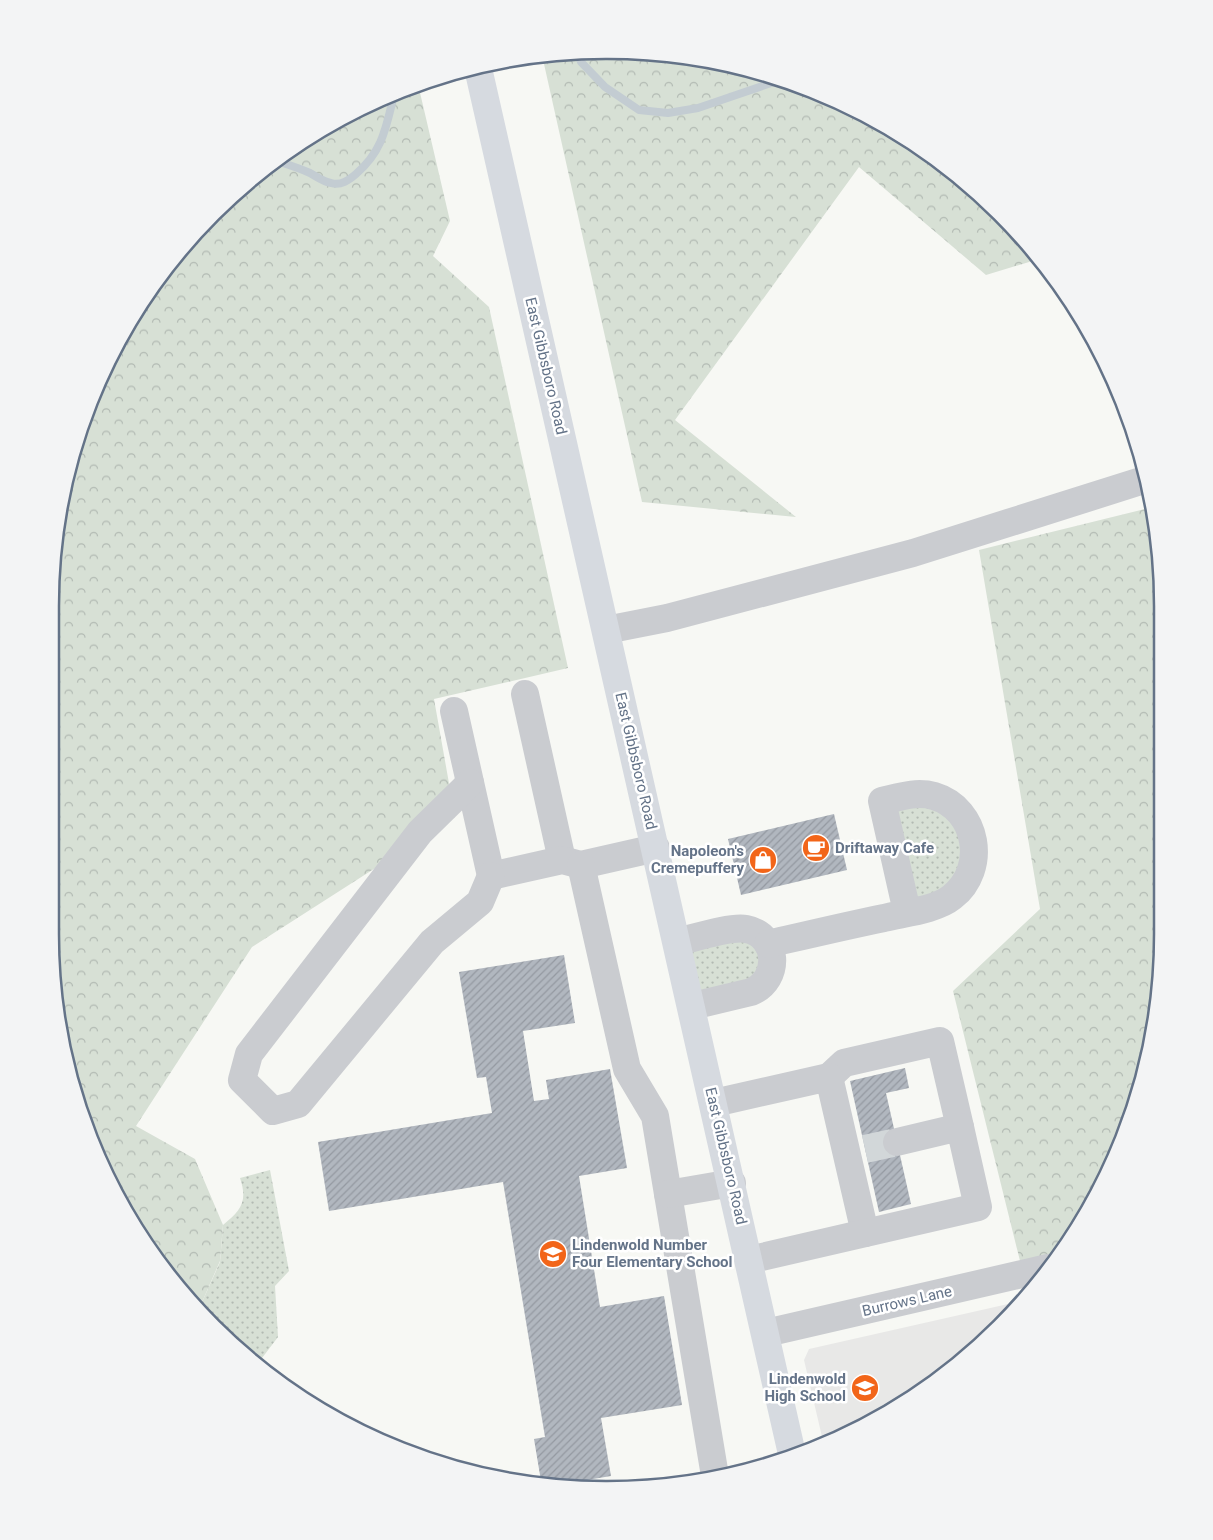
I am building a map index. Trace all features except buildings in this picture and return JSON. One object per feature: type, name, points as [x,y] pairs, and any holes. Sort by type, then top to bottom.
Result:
[{"type":"main road","name":"East Gibbsboro Road","points":[[479,74],[791,1449]]},
{"type":"lane","points":[[606,630],[667,618],[913,553],[1140,481]]},
{"type":"lane","points":[[525,694],[627,1069],[655,1116],[714,1471]]},
{"type":"lane","points":[[454,711],[492,876],[480,902],[432,942],[298,1104],[272,1110],[242,1080],[249,1054],[420,832],[470,783]]},
{"type":"lane","points":[[492,876],[656,848]]},
{"type":"lane","points":[[768,944],[907,912]]},
{"type":"lane","points":[[677,942],[743,928],[756,932],[768,944],[772,954],[773,964],[770,974],[763,985],[751,992],[692,1006]]},
{"type":"lane","points":[[714,1103],[829,1077],[844,1063],[940,1041],[978,1207],[749,1260]]},
{"type":"lane","points":[[829,1077],[856,1151],[865,1233]]},
{"type":"lane","points":[[897,1142],[960,1127]]},
{"type":"lane","points":[[668,1194],[732,1183]]},
{"type":"lane","name":"Burrows Lane","points":[[766,1333],[1038,1270]]},
{"type":"shaded area","name":"Lindenwold High School","points":[[1010,1303],[968,1345],[911,1389],[849,1425],[822,1437],[804,1360],[809,1349]]},
{"type":"green space","points":[[606,59],[678,63],[748,77],[816,100],[880,132],[940,172],[994,219],[1031,261],[986,275],[859,167],[675,420],[796,517],[642,502],[544,62]]},
{"type":"green space","points":[[420,92],[450,221],[433,256],[489,307],[568,668],[434,699],[455,817],[252,947],[136,1126],[195,1159],[223,1225],[220,1261],[201,1301],[195,1295],[151,1238],[115,1176],[100,1143],[77,1075],[63,1005],[59,934],[59,606],[63,535],[69,500],[88,430],[115,364],[151,302],[195,245],[245,195],[302,151],[364,115]]},
{"type":"green space","points":[[1146,509],[1153,571],[1154,934],[1150,1005],[1144,1040],[1125,1110],[1098,1176],[1062,1238],[1043,1264],[1022,1269],[953,991],[1040,909],[979,550]]},
{"type":"green space","points":[[882,801],[946,801],[972,868],[907,912]]},
{"type":"green space","points":[[743,928],[770,974],[692,1006],[677,942]]},
{"type":"green space","points":[[270,1170],[289,1271],[275,1286],[278,1337],[262,1359],[219,1321],[201,1301],[220,1262],[223,1225],[238,1210],[243,1199],[240,1178]]},
{"type":"waterway","points":[[580,60],[605,87],[639,110],[668,113],[698,108],[769,84]]},
{"type":"waterway","points":[[285,164],[335,184],[348,180],[365,165],[378,147],[386,128],[392,102]]},
{"type":"tunnel","points":[[865,1149],[897,1142]]},
{"type":"place","name":"Driftaway Cafe","points":[[816,848]]},
{"type":"place","name":"Napoleon's Cremepuffery","points":[[763,860]]},
{"type":"place","name":"Lindenwold Number Four Elementary School","points":[[553,1254]]},
{"type":"place","name":"Lindenwold High School","points":[[865,1388]]}]
